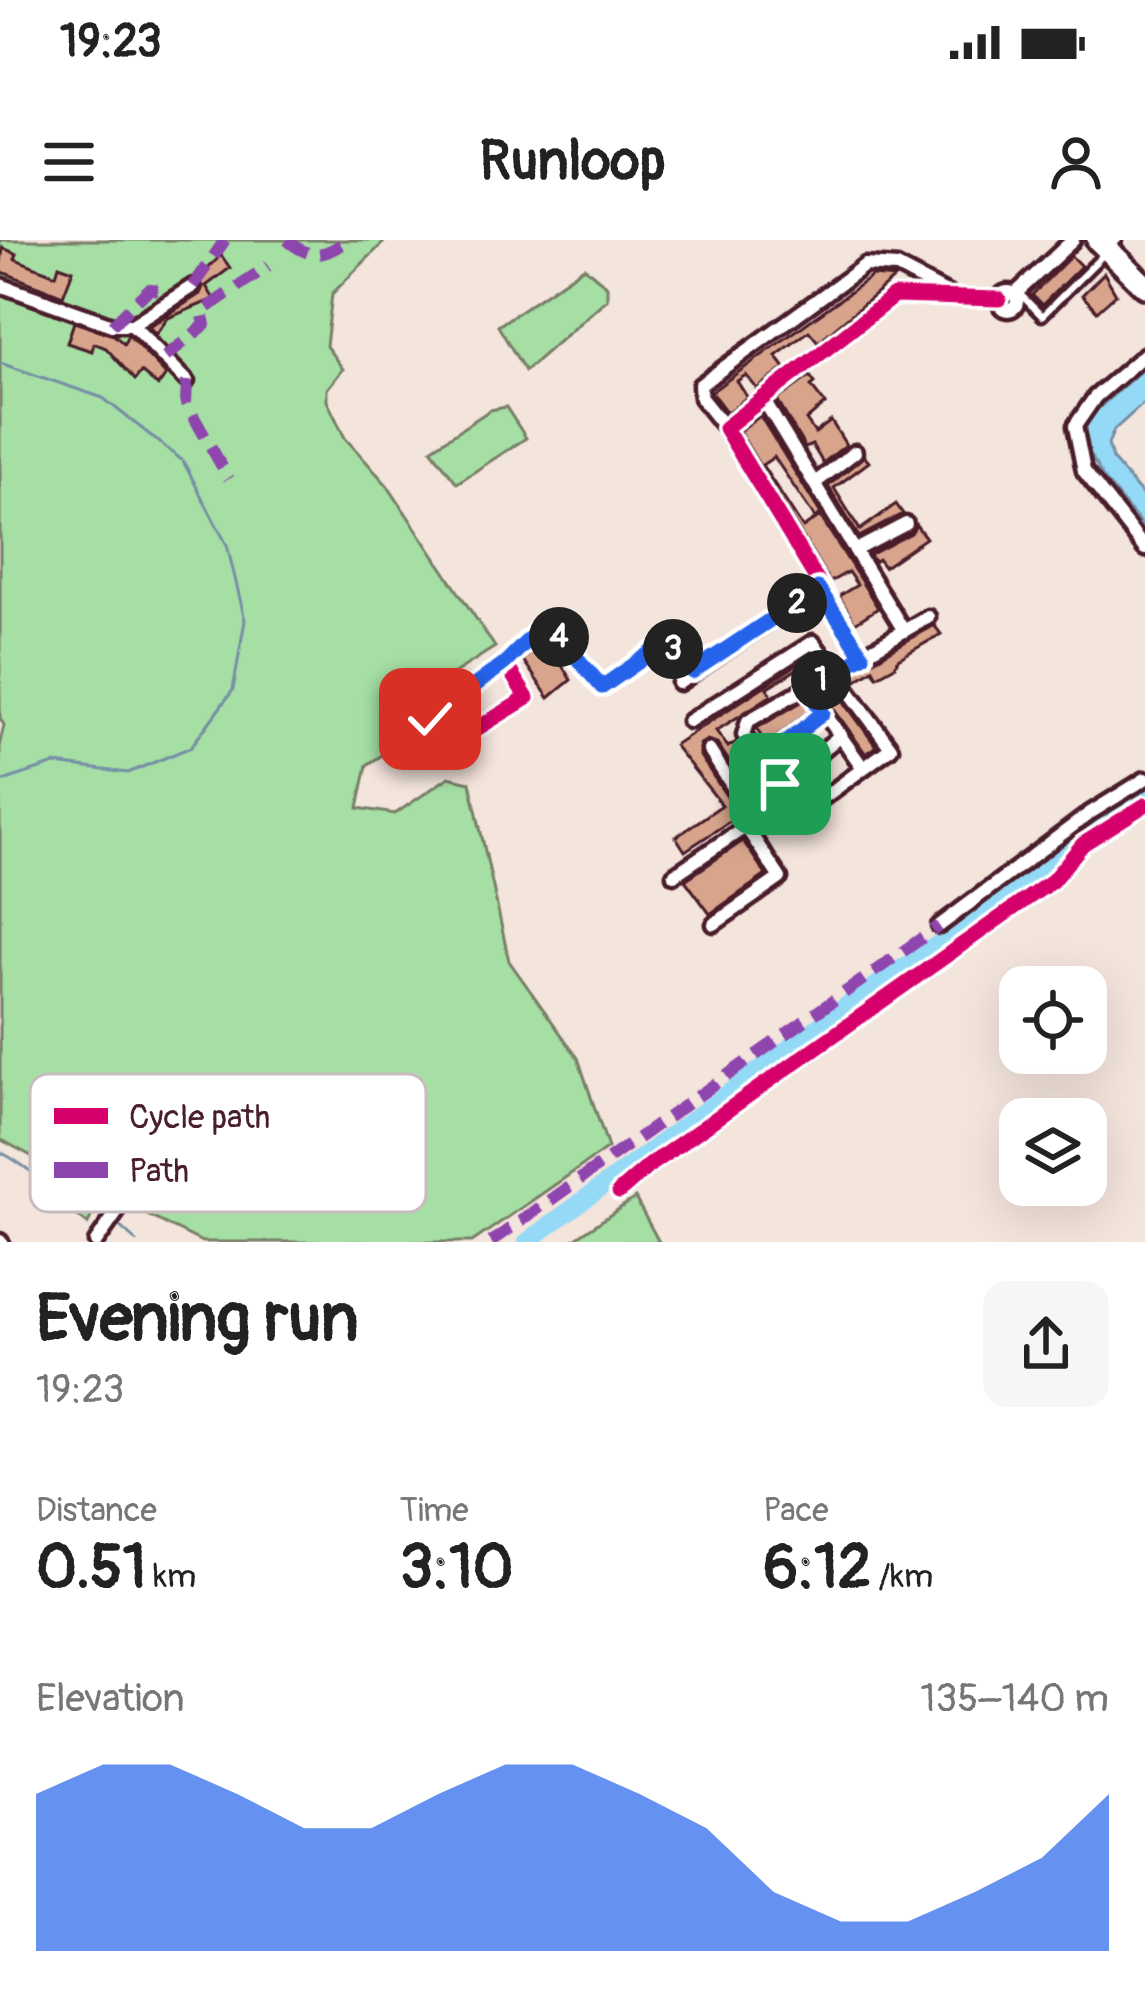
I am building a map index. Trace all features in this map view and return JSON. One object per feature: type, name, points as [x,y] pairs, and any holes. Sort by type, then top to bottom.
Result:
[{"type":"highway","points":[[1108,243],[1145,286]]},
{"type":"street","points":[[725,428],[894,296],[999,299],[1002,308],[1010,309],[1017,294],[1073,240]]},
{"type":"street","points":[[863,656],[725,428],[701,398],[700,385],[866,265],[896,267],[954,298]]},
{"type":"street","points":[[0,285],[71,316],[112,325],[132,325],[194,286]]},
{"type":"street","points":[[132,325],[187,381]]},
{"type":"street","points":[[1145,354],[1095,397],[1075,426],[1084,471],[1145,549]]},
{"type":"street","points":[[763,399],[904,631]]},
{"type":"street","points":[[815,483],[855,452]]},
{"type":"street","points":[[856,550],[906,524]]},
{"type":"street","points":[[680,683],[818,588]]},
{"type":"street","points":[[789,796],[744,735],[748,721],[928,617]]},
{"type":"street","points":[[505,663],[526,698],[447,747],[431,717],[505,663],[546,622],[602,687],[667,642],[692,672]]},
{"type":"street","points":[[689,721],[813,642],[891,748],[819,801],[796,772],[841,735]]},
{"type":"street","points":[[806,687],[863,768]]},
{"type":"street","points":[[762,761],[823,713]]},
{"type":"street","points":[[709,751],[780,878],[714,924]]},
{"type":"street","points":[[939,926],[1090,813],[1145,779]]},
{"type":"street","points":[[674,875],[807,784]]},
{"type":"street","points":[[619,1192],[668,1152],[1052,881],[1083,844],[1145,806]]},
{"type":"street","points":[[96,1242],[117,1212]]},
{"type":"lane","points":[[1017,294],[1042,316],[1108,243]]},
{"type":"green space","points":[[0,240],[386,240],[332,294],[326,346],[343,369],[327,389],[327,401],[345,438],[387,485],[495,647],[395,711],[385,753],[367,765],[358,808],[395,814],[449,777],[470,782],[509,961],[578,1058],[608,1148],[472,1242],[202,1242],[141,1212],[426,1212],[426,1074],[30,1074],[30,1155],[0,1139],[0,742],[4,725],[0,718]]},
{"type":"green space","points":[[584,267],[607,286],[607,299],[525,371],[498,326]]},
{"type":"green space","points":[[506,407],[526,438],[457,483],[431,449],[490,410]]},
{"type":"green space","points":[[635,1198],[659,1242],[570,1242]]},
{"type":"green space","points":[[72,1212],[93,1212],[88,1224]]},
{"type":"water","points":[[1145,367],[1145,402],[1114,430],[1108,444],[1112,459],[1145,498],[1145,529],[1104,480],[1082,439],[1090,416]]},
{"type":"building","points":[[3,248],[17,254],[15,259],[56,275],[59,265],[73,270],[63,296],[0,271]]},
{"type":"building","points":[[221,255],[230,268],[206,286],[214,299],[168,318],[156,334],[149,327],[200,294],[199,278]]},
{"type":"building","points":[[1071,256],[1081,266],[1042,305],[1032,295]]},
{"type":"building","points":[[1104,273],[1116,294],[1097,311],[1082,295]]},
{"type":"building","points":[[872,276],[895,278],[818,342],[809,331],[776,356],[785,368],[757,389],[746,375],[737,381],[747,397],[727,413],[711,392]]},
{"type":"building","points":[[74,322],[114,335],[124,344],[128,335],[166,375],[158,386],[141,372],[135,380],[106,348],[94,343],[92,351],[67,343]]},
{"type":"building","points":[[810,376],[815,383],[811,386],[825,404],[806,420],[815,433],[831,421],[846,445],[823,463],[812,445],[805,448],[777,400]]},
{"type":"building","points":[[760,416],[821,514],[815,518],[774,457],[762,465],[803,528],[820,516],[878,608],[855,623],[839,596],[857,585],[848,572],[830,582],[739,431]]},
{"type":"building","points":[[864,456],[869,462],[834,488],[860,530],[896,504],[903,514],[859,537],[828,486]]},
{"type":"building","points":[[916,525],[926,538],[884,567],[878,559],[874,562],[870,555],[911,533]]},
{"type":"building","points":[[934,625],[941,634],[898,659],[895,666],[877,676],[873,669],[855,681],[850,674]]},
{"type":"building","points":[[545,638],[571,680],[549,698],[523,660]]},
{"type":"building","points":[[810,656],[813,659],[767,688],[772,695],[716,731],[728,747],[736,742],[775,794],[758,806],[717,743],[700,744],[700,756],[739,815],[685,851],[676,837],[722,805],[674,745]]},
{"type":"building","points":[[832,685],[876,746],[866,754],[821,691]]},
{"type":"building","points":[[803,701],[810,710],[765,745],[757,728]]},
{"type":"building","points":[[743,841],[766,875],[710,914],[685,880]]},
{"type":"waterway","points":[[0,363],[103,398],[183,461],[227,545],[245,620],[233,690],[191,747],[128,773],[55,764],[0,782]]},
{"type":"waterway","points":[[527,1242],[1145,793]]},
{"type":"waterway","points":[[0,1152],[30,1171]]},
{"type":"waterway","points":[[103,1212],[110,1217]]},
{"type":"waterway","points":[[117,1224],[137,1242]]},
{"type":"marked path","points":[[193,286],[225,240]]},
{"type":"marked path","points":[[287,240],[317,254],[348,240]]},
{"type":"marked path","points":[[165,357],[205,325],[202,311],[268,266]]},
{"type":"marked path","points":[[112,325],[149,289],[164,290]]},
{"type":"marked path","points":[[187,381],[186,403],[229,479]]},
{"type":"marked path","points":[[491,1242],[939,926]]},
{"type":"cycle path","points":[[863,656],[725,428],[894,296],[999,299]]},
{"type":"cycle path","points":[[505,663],[431,717],[447,747],[527,698],[505,663],[546,622],[601,687],[667,642],[692,672]]},
{"type":"cycle path","points":[[619,1192],[650,1165],[1052,881],[1083,844],[1145,805]]},
{"type":"route","points":[[430,719],[505,663],[546,622],[602,687],[667,642],[692,672],[818,588],[863,656],[806,687],[823,713],[762,761],[780,784]]}]
